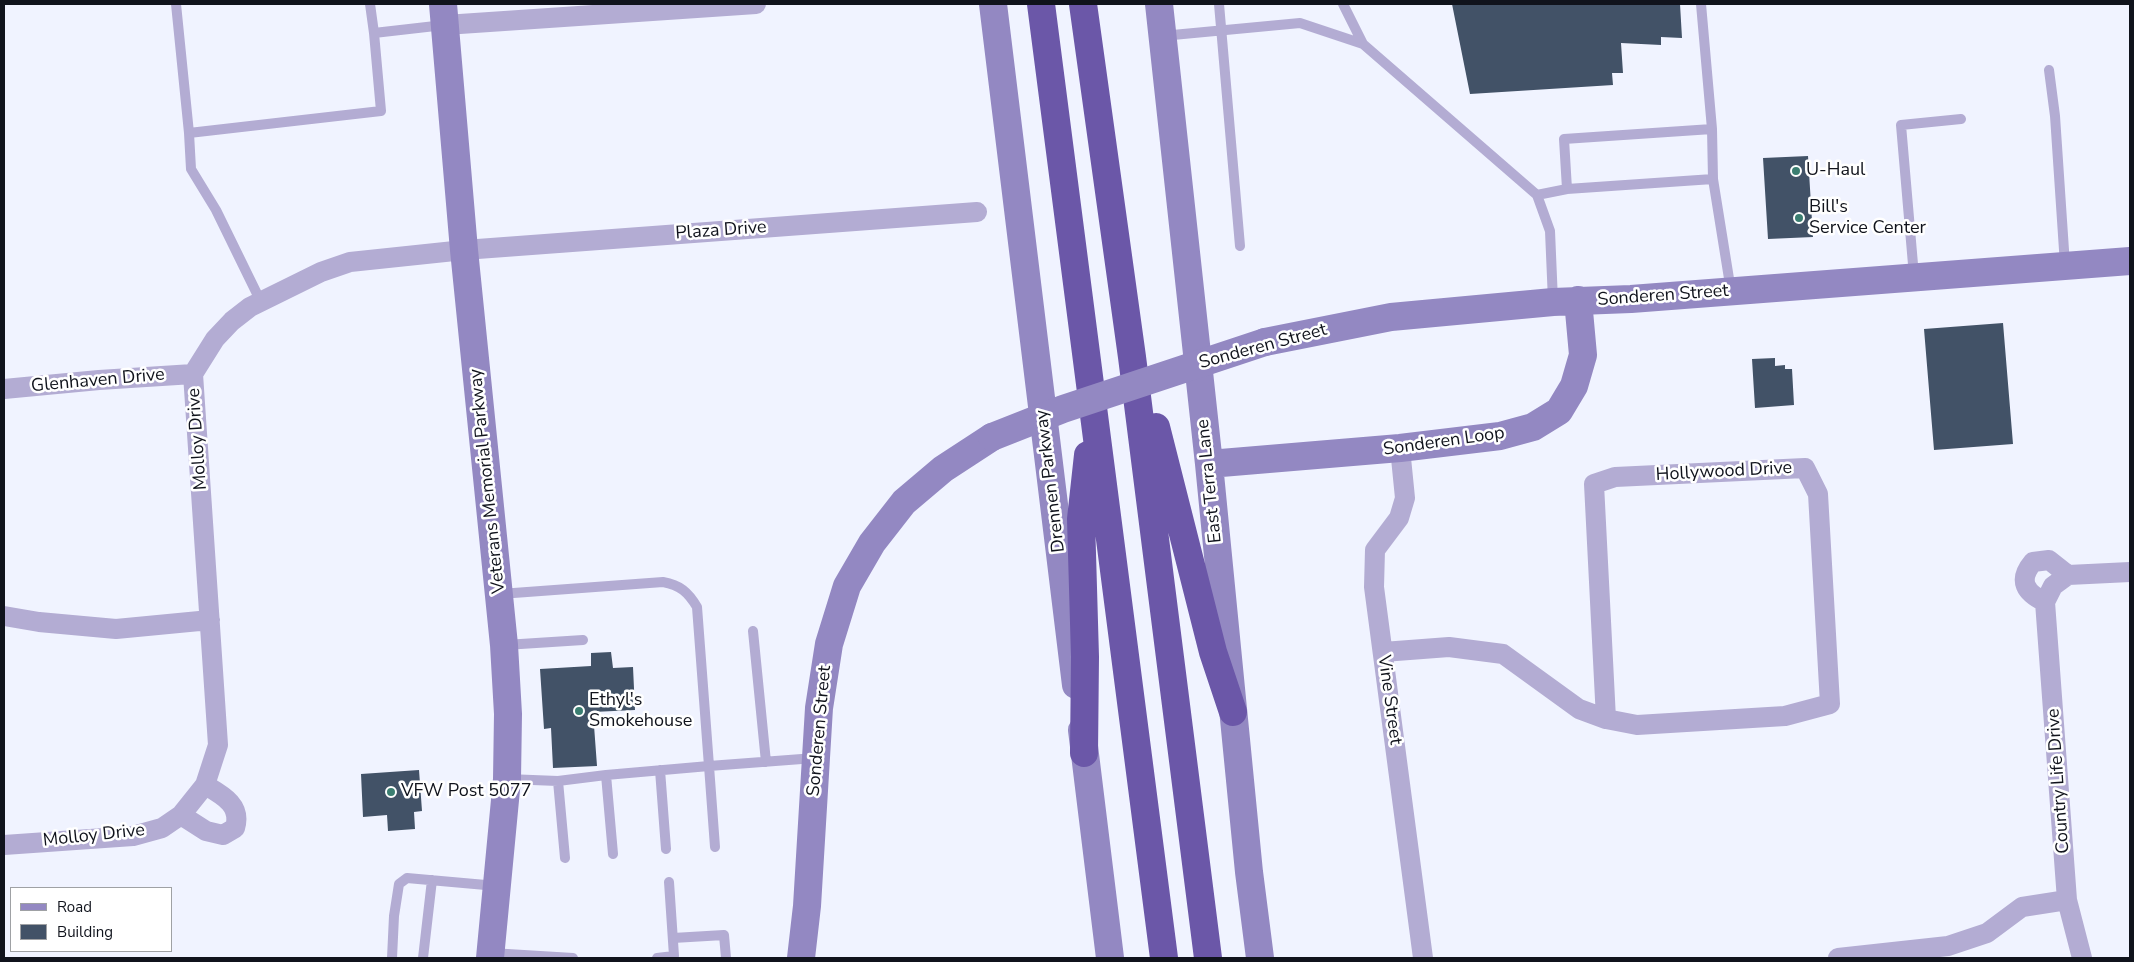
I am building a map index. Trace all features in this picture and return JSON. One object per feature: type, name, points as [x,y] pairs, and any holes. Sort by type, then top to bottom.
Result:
[{"type":"highway","points":[[1041,4],[1164,958]]},
{"type":"highway","points":[[1083,4],[1132,357],[1208,958]]},
{"type":"highway","points":[[1132,357],[1156,426],[1213,652],[1233,712]]},
{"type":"highway","points":[[1084,753],[1085,657],[1081,519],[1093,412]]},
{"type":"street","points":[[444,14],[756,4]]},
{"type":"street","name":"Drennen Parkway","points":[[993,4],[1110,958]]},
{"type":"street","name":"East Terra Lane","points":[[1159,4],[1260,958]]},
{"type":"street","name":"Veterans Memorial Parkway","points":[[444,14],[464,250],[504,645],[508,714],[507,779],[490,956]]},
{"type":"street","name":"Plaza Drive","points":[[464,250],[977,212]]},
{"type":"street","name":"Molloy Drive","points":[[4,845],[134,836],[162,828],[181,815],[205,785],[218,745],[193,374],[215,339],[232,321],[250,307],[321,272],[350,262],[464,250]]},
{"type":"street","name":"Sonderen Street","points":[[801,958],[807,906],[819,708],[829,644],[847,586],[872,543],[904,502],[943,469],[992,437],[1082,402],[1265,342],[1390,317],[1566,301],[1631,299],[2130,261]]},
{"type":"street","name":"Sonderen Loop","points":[[1208,464],[1400,448],[1500,436],[1533,427],[1559,411],[1574,386],[1584,355],[1566,301]]},
{"type":"street","name":"Glenhaven Drive","points":[[4,389],[193,374]]},
{"type":"street","name":"Vine Street","points":[[1400,448],[1405,498],[1399,518],[1376,550],[1374,587],[1423,958]]},
{"type":"street","name":"Hollywood Drive","points":[[1383,652],[1449,647],[1503,654],[1579,709],[1606,719],[1637,725],[1785,716],[1830,704],[1818,494],[1805,468],[1616,477],[1594,484],[1606,719]]},
{"type":"street","points":[[2068,575],[2049,560],[2033,562],[2025,571],[2025,584],[2030,594],[2045,602],[2053,586],[2068,575],[2130,572]]},
{"type":"street","name":"Country Life Drive","points":[[2045,602],[2067,900],[2082,958]]},
{"type":"street","points":[[4,616],[39,622],[116,629],[210,620]]},
{"type":"street","points":[[181,815],[206,831],[223,835],[235,828],[236,812],[232,804],[224,796],[205,785]]},
{"type":"street","points":[[1838,958],[1948,946],[1987,933],[2022,908],[2067,900]]},
{"type":"lane","points":[[176,4],[189,133],[190,169],[216,210],[261,302]]},
{"type":"lane","points":[[189,133],[382,111],[370,4]]},
{"type":"lane","points":[[1219,4],[1240,246]]},
{"type":"lane","points":[[1343,4],[1363,44],[1537,195],[1550,231],[1566,301]]},
{"type":"lane","points":[[1701,4],[1712,129],[1713,180],[1732,291]]},
{"type":"lane","points":[[374,33],[444,14]]},
{"type":"lane","points":[[1162,36],[1300,23],[1363,44]]},
{"type":"lane","points":[[2048,70],[2056,116],[2064,266]]},
{"type":"lane","points":[[1914,277],[1901,124],[1961,120]]},
{"type":"lane","points":[[1567,189],[1564,139],[1712,129]]},
{"type":"lane","points":[[1537,195],[1567,189],[1713,180]]},
{"type":"lane","points":[[499,594],[663,582],[677,584],[690,595],[697,608],[715,847]]},
{"type":"lane","points":[[753,631],[766,762]]},
{"type":"lane","points":[[504,645],[583,640]]},
{"type":"lane","points":[[507,779],[558,781],[660,770],[816,758]]},
{"type":"lane","points":[[660,770],[666,849]]},
{"type":"lane","points":[[606,775],[613,854]]},
{"type":"lane","points":[[558,781],[565,858]]},
{"type":"lane","points":[[392,958],[394,916],[399,884],[407,878],[498,886]]},
{"type":"lane","points":[[423,958],[432,880]]},
{"type":"lane","points":[[657,958],[674,956],[669,882]]},
{"type":"lane","points":[[673,938],[724,935],[726,958]]},
{"type":"lane","points":[[490,956],[573,958]]},
{"type":"building","points":[[1452,4],[1680,4],[1682,38],[1661,37],[1661,45],[1621,43],[1623,73],[1612,73],[1613,85],[1470,94]]},
{"type":"building","points":[[1808,156],[1813,237],[1768,239],[1763,158]]},
{"type":"building","points":[[2003,323],[2013,444],[1934,450],[1924,329]]},
{"type":"building","points":[[1775,358],[1775,366],[1785,365],[1785,369],[1792,369],[1794,405],[1755,408],[1752,359]]},
{"type":"building","name":"Ethyl's Smokehouse","points":[[611,652],[613,668],[633,667],[635,710],[593,712],[597,766],[553,768],[551,728],[544,729],[540,669],[591,666],[591,653]]},
{"type":"building","name":"VFW Post 5077","points":[[419,770],[422,811],[414,812],[415,829],[388,831],[387,815],[363,817],[361,774]]},
{"type":"place","name":"U-Haul","points":[[1796,171]]},
{"type":"place","name":"Bill's Service Center","points":[[1799,218]]},
{"type":"place","name":"Ethyl's Smokehouse","points":[[579,711]]},
{"type":"place","name":"VFW Post 5077","points":[[391,792]]}]
